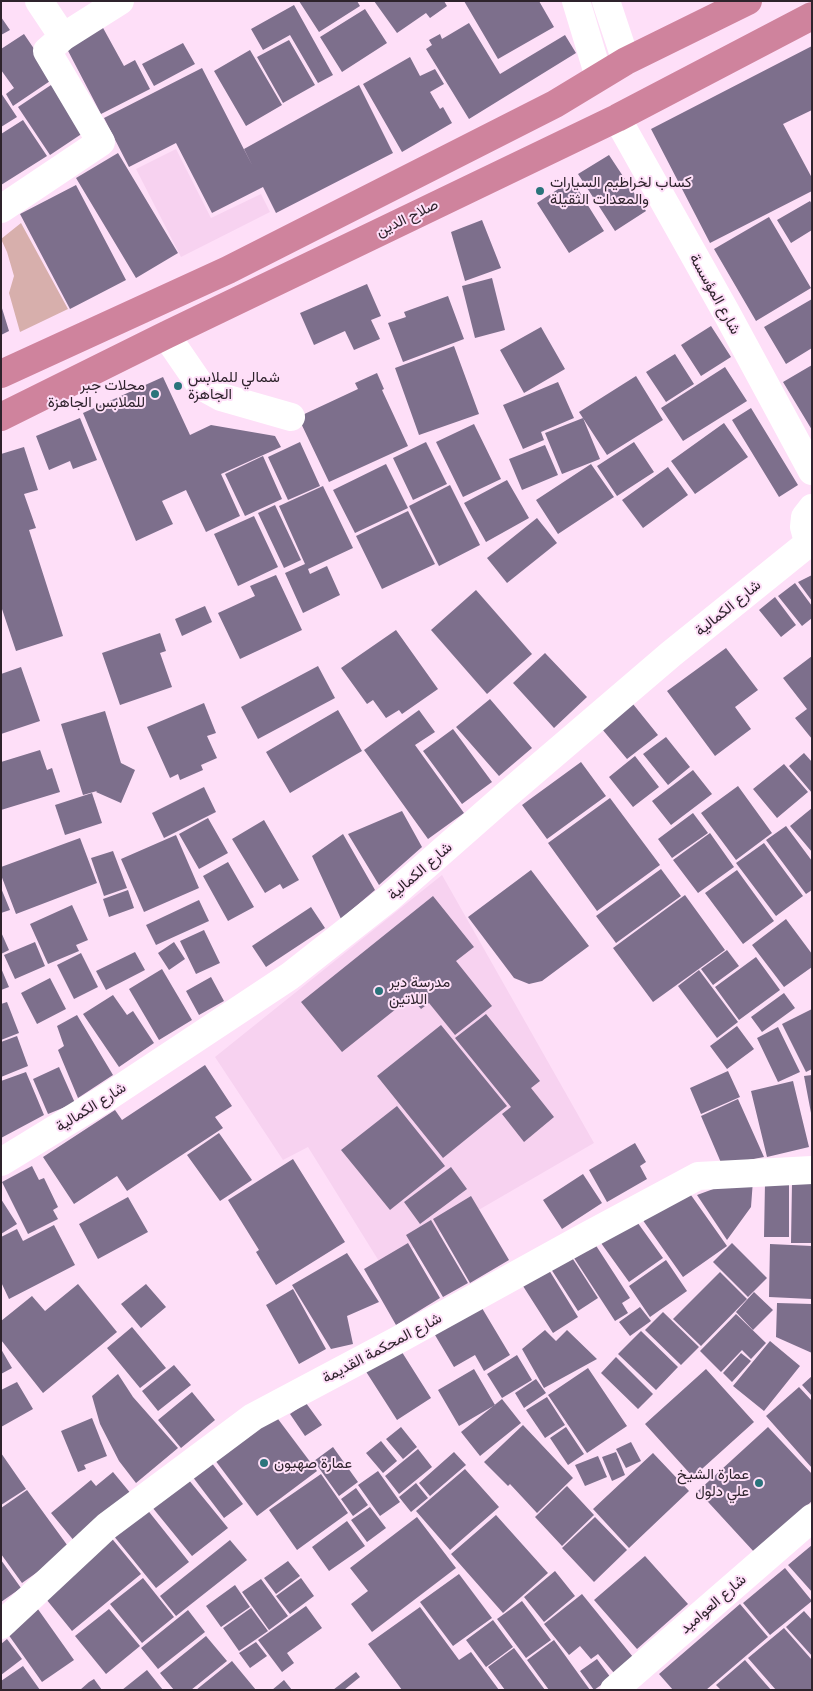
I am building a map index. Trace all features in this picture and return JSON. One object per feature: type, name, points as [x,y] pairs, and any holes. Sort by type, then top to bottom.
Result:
[{"type":"highway","points":[[1,374],[228,270],[555,104],[626,61],[748,1]]},
{"type":"highway","name":"صلاح الدين","points":[[1,417],[166,335],[617,118],[812,16]]},
{"type":"street","points":[[39,1],[63,37]]},
{"type":"street","points":[[1,209],[101,142],[47,51],[63,37],[120,1]]},
{"type":"street","points":[[576,1],[599,77]]},
{"type":"street","points":[[606,1],[626,61]]},
{"type":"street","name":"شارع المؤسسة","points":[[617,118],[812,471]]},
{"type":"street","points":[[166,335],[201,386],[221,397],[291,418]]},
{"type":"street","points":[[811,543],[805,533],[804,522],[812,508]]},
{"type":"street","name":"شارع الكمالية","points":[[1,1162],[106,1098],[290,976],[389,898],[671,654],[811,543]]},
{"type":"street","name":"شارع المحكمة القديمة","points":[[1,1625],[107,1526],[253,1417],[698,1176],[812,1170]]},
{"type":"street","name":"شارع العواميد","points":[[614,1690],[812,1518]]},
{"type":"shaded area","points":[[176,149],[211,218],[261,194],[270,212],[181,257],[136,169]]},
{"type":"shaded area","points":[[21,223],[68,309],[20,332],[9,293],[14,276],[1,239]]},
{"type":"shaded area","points":[[442,875],[594,1143],[382,1266],[308,1147],[283,1160],[215,1057]]},
{"type":"building","points":[[299,1],[357,1],[360,6],[319,32]]},
{"type":"building","points":[[374,1],[444,1],[447,6],[430,18],[426,13],[397,33]]},
{"type":"building","points":[[464,1],[539,1],[554,27],[498,59]]},
{"type":"building","points":[[294,5],[333,75],[318,83],[290,35],[263,50],[251,29]]},
{"type":"building","points":[[365,9],[387,43],[342,72],[320,37]]},
{"type":"building","points":[[1,17],[10,30],[1,35]]},
{"type":"building","points":[[469,23],[500,74],[565,35],[576,53],[469,119],[426,49],[432,45],[429,40],[440,34],[442,39]]},
{"type":"building","points":[[102,26],[124,66],[135,60],[150,89],[101,114],[65,45]]},
{"type":"building","points":[[24,34],[56,77],[13,106],[6,94],[14,88],[1,70],[1,49]]},
{"type":"building","points":[[289,40],[315,85],[283,103],[257,57]]},
{"type":"building","points":[[183,43],[195,64],[154,86],[142,64]]},
{"type":"building","points":[[812,46],[812,110],[783,124],[812,178],[812,191],[710,243],[651,129]]},
{"type":"building","points":[[250,50],[282,105],[246,126],[214,71]]},
{"type":"building","points":[[410,57],[420,76],[435,69],[444,84],[430,92],[440,109],[443,107],[452,123],[402,152],[363,84]]},
{"type":"building","points":[[202,68],[252,165],[244,149],[359,85],[393,153],[276,213],[263,187],[212,213],[176,143],[129,167],[104,118]]},
{"type":"building","points":[[54,83],[86,131],[50,155],[18,107]]},
{"type":"building","points":[[1,93],[17,117],[1,127]]},
{"type":"building","points":[[23,120],[47,156],[1,185],[1,134]]},
{"type":"building","points":[[118,153],[178,253],[136,278],[76,178]]},
{"type":"building","points":[[609,155],[646,211],[615,231],[578,174]]},
{"type":"building","points":[[572,180],[604,231],[569,253],[537,203]]},
{"type":"building","points":[[76,185],[126,280],[70,309],[20,214]]},
{"type":"building","points":[[810,201],[812,204],[812,230],[791,243],[777,220]]},
{"type":"building","points":[[769,217],[811,288],[756,321],[714,249]]},
{"type":"building","points":[[482,220],[501,268],[465,281],[451,232]]},
{"type":"building","points":[[492,278],[505,330],[475,338],[462,286]]},
{"type":"building","points":[[367,284],[381,316],[371,320],[380,339],[354,350],[345,331],[314,345],[300,313]]},
{"type":"building","points":[[448,296],[464,339],[403,362],[388,323],[406,317],[404,312]]},
{"type":"building","points":[[812,299],[812,348],[786,364],[764,327]]},
{"type":"building","points":[[1,305],[9,331],[1,335]]},
{"type":"building","points":[[711,326],[731,357],[701,376],[681,345]]},
{"type":"building","points":[[541,327],[565,369],[524,393],[500,350]]},
{"type":"building","points":[[454,346],[479,414],[419,435],[395,368]]},
{"type":"building","points":[[675,354],[694,384],[666,402],[646,372]]},
{"type":"building","points":[[812,365],[812,430],[783,382]]},
{"type":"building","points":[[725,367],[747,401],[683,441],[661,408]]},
{"type":"building","points":[[377,373],[384,389],[382,390],[408,446],[329,482],[298,417],[358,389],[355,383]]},
{"type":"building","points":[[636,376],[663,420],[607,455],[579,412]]},
{"type":"building","points":[[163,377],[190,435],[211,425],[275,436],[281,447],[221,474],[240,516],[206,532],[186,490],[162,501],[173,524],[136,541],[83,413]]},
{"type":"building","points":[[558,382],[574,418],[541,432],[544,440],[523,449],[503,405]]},
{"type":"building","points":[[751,408],[798,485],[779,497],[732,420]]},
{"type":"building","points":[[80,418],[97,460],[73,469],[70,461],[49,470],[36,436]]},
{"type":"building","points":[[583,418],[600,459],[562,474],[545,433]]},
{"type":"building","points":[[724,423],[748,457],[695,494],[671,461]]},
{"type":"building","points":[[474,424],[501,479],[463,497],[436,442]]},
{"type":"building","points":[[300,442],[320,486],[288,500],[268,457]]},
{"type":"building","points":[[426,442],[447,484],[413,500],[393,458]]},
{"type":"building","points":[[634,442],[654,472],[617,496],[597,466]]},
{"type":"building","points":[[545,445],[558,475],[522,490],[509,459]]},
{"type":"building","points":[[24,447],[38,490],[24,494],[36,528],[29,530],[63,636],[16,651],[1,606],[1,454]]},
{"type":"building","points":[[263,456],[282,499],[245,516],[225,474]]},
{"type":"building","points":[[386,464],[408,508],[355,533],[333,490]]},
{"type":"building","points":[[591,464],[614,497],[558,534],[536,500]]},
{"type":"building","points":[[668,467],[688,495],[643,528],[622,500]]},
{"type":"building","points":[[507,480],[529,518],[486,542],[464,503]]},
{"type":"building","points":[[450,485],[480,545],[439,566],[409,506]]},
{"type":"building","points":[[323,486],[353,548],[308,569],[310,574],[327,566],[340,595],[303,613],[285,573],[305,564],[279,506]]},
{"type":"building","points":[[275,505],[301,560],[284,568],[258,513]]},
{"type":"building","points":[[408,511],[435,564],[382,589],[356,536]]},
{"type":"building","points":[[254,516],[278,567],[238,586],[214,534]]},
{"type":"building","points":[[537,518],[557,543],[507,583],[487,558]]},
{"type":"building","points":[[276,575],[302,630],[240,659],[218,613],[255,596],[250,586]]},
{"type":"building","points":[[812,575],[812,601],[798,582]]},
{"type":"building","points":[[795,583],[812,606],[812,618],[802,626],[778,596]]},
{"type":"building","points":[[476,590],[532,654],[487,694],[431,630]]},
{"type":"building","points":[[775,597],[796,625],[781,637],[759,610]]},
{"type":"building","points":[[205,606],[212,622],[182,636],[175,619]]},
{"type":"building","points":[[396,630],[438,689],[402,714],[399,710],[386,718],[373,700],[367,704],[341,668]]},
{"type":"building","points":[[160,633],[166,651],[160,653],[172,687],[120,705],[102,653]]},
{"type":"building","points":[[726,648],[758,690],[735,707],[751,729],[715,756],[667,691]]},
{"type":"building","points":[[545,653],[587,697],[554,728],[513,683]]},
{"type":"building","points":[[812,656],[812,739],[795,718],[807,709],[783,678]]},
{"type":"building","points":[[318,666],[335,698],[258,739],[241,707]]},
{"type":"building","points":[[21,667],[40,721],[1,734],[1,674]]},
{"type":"building","points":[[490,699],[532,748],[499,776],[456,727]]},
{"type":"building","points":[[204,703],[216,733],[207,736],[217,758],[201,765],[203,770],[180,780],[178,774],[170,778],[147,727]]},
{"type":"building","points":[[633,704],[658,735],[627,759],[602,729]]},
{"type":"building","points":[[338,710],[362,751],[290,793],[266,752]]},
{"type":"building","points":[[419,710],[435,732],[415,745],[464,813],[428,839],[364,750]]},
{"type":"building","points":[[105,711],[121,763],[135,770],[121,803],[97,791],[83,795],[61,724]]},
{"type":"building","points":[[453,729],[492,782],[462,804],[423,751]]},
{"type":"building","points":[[666,737],[690,767],[668,785],[643,754]]},
{"type":"building","points":[[40,750],[47,770],[52,768],[60,792],[1,810],[1,762]]},
{"type":"building","points":[[804,753],[812,762],[812,793],[789,766]]},
{"type":"building","points":[[635,756],[659,787],[633,807],[609,777]]},
{"type":"building","points":[[581,762],[606,796],[547,839],[522,805]]},
{"type":"building","points":[[784,764],[808,792],[777,818],[753,789]]},
{"type":"building","points":[[693,770],[712,794],[671,825],[652,801]]},
{"type":"building","points":[[738,786],[772,833],[736,860],[701,813]]},
{"type":"building","points":[[204,787],[216,812],[164,838],[152,813]]},
{"type":"building","points":[[92,793],[102,823],[65,835],[55,805]]},
{"type":"building","points":[[610,798],[660,865],[597,911],[548,843]]},
{"type":"building","points":[[812,808],[812,852],[790,826]]},
{"type":"building","points":[[402,811],[422,847],[379,885],[348,834]]},
{"type":"building","points":[[693,813],[708,833],[672,858],[658,839]]},
{"type":"building","points":[[208,818],[228,853],[199,869],[179,834]]},
{"type":"building","points":[[264,820],[299,880],[283,889],[280,884],[265,893],[232,839]]},
{"type":"building","points":[[786,826],[812,861],[812,890],[806,894],[766,840]]},
{"type":"building","points":[[710,833],[734,867],[698,893],[673,860]]},
{"type":"building","points":[[343,834],[375,890],[341,919],[312,856]]},
{"type":"building","points":[[176,835],[199,888],[144,912],[121,859]]},
{"type":"building","points":[[80,838],[97,883],[16,914],[1,875],[1,867]]},
{"type":"building","points":[[764,843],[803,896],[776,916],[736,863]]},
{"type":"building","points":[[113,851],[127,888],[104,896],[91,858]]},
{"type":"building","points":[[228,862],[254,907],[228,921],[203,876]]},
{"type":"building","points":[[661,869],[681,896],[616,943],[596,916]]},
{"type":"building","points":[[531,870],[589,946],[542,981],[529,984],[514,978],[468,917]]},
{"type":"building","points":[[737,870],[774,921],[743,944],[705,893]]},
{"type":"building","points":[[1,888],[10,910],[1,913]]},
{"type":"building","points":[[128,890],[134,908],[109,917],[103,899]]},
{"type":"building","points":[[685,895],[725,950],[653,1002],[613,948]]},
{"type":"building","points":[[433,896],[474,947],[456,961],[492,1006],[455,1035],[429,1003],[421,1009],[411,997],[342,1052],[301,1002]]},
{"type":"building","points":[[199,900],[209,921],[156,945],[146,925]]},
{"type":"building","points":[[72,905],[88,940],[76,945],[79,951],[48,964],[30,924]]},
{"type":"building","points":[[311,907],[325,928],[266,967],[252,946]]},
{"type":"building","points":[[786,919],[812,954],[812,967],[784,987],[752,945]]},
{"type":"building","points":[[204,930],[220,963],[196,974],[180,941]]},
{"type":"building","points":[[1,932],[9,950],[1,954]]},
{"type":"building","points":[[35,942],[45,966],[15,979],[4,955]]},
{"type":"building","points":[[174,942],[185,959],[169,970],[158,953]]},
{"type":"building","points":[[727,950],[739,966],[713,985],[701,969]]},
{"type":"building","points":[[135,952],[145,970],[106,990],[96,971]]},
{"type":"building","points":[[81,953],[98,987],[74,999],[57,965]]},
{"type":"building","points":[[756,957],[780,990],[739,1020],[715,987]]},
{"type":"building","points":[[1,968],[9,987],[1,990]]},
{"type":"building","points":[[162,969],[192,1020],[159,1040],[129,989]]},
{"type":"building","points":[[699,970],[738,1022],[717,1038],[678,986]]},
{"type":"building","points":[[211,977],[224,1001],[199,1015],[186,991]]},
{"type":"building","points":[[50,978],[66,1009],[37,1024],[21,993]]},
{"type":"building","points":[[784,993],[795,1008],[762,1032],[751,1017]]},
{"type":"building","points":[[113,995],[127,1015],[133,1011],[154,1043],[119,1067],[83,1014]]},
{"type":"building","points":[[7,1002],[19,1033],[1,1040],[1,1004]]},
{"type":"building","points":[[812,1009],[812,1069],[806,1072],[782,1024]]},
{"type":"building","points":[[486,1014],[540,1081],[531,1088],[554,1117],[524,1142],[502,1114],[511,1107],[455,1038]]},
{"type":"building","points":[[77,1015],[113,1075],[78,1098],[58,1050],[64,1046],[57,1026]]},
{"type":"building","points":[[441,1025],[507,1106],[443,1158],[377,1076]]},
{"type":"building","points":[[737,1026],[754,1049],[727,1069],[710,1046]]},
{"type":"building","points":[[778,1027],[800,1072],[778,1082],[757,1038]]},
{"type":"building","points":[[17,1036],[28,1066],[1,1077],[1,1042]]},
{"type":"building","points":[[205,1065],[232,1106],[215,1117],[223,1128],[127,1191],[117,1176],[74,1204],[43,1157],[115,1110],[122,1120]]},
{"type":"building","points":[[59,1067],[75,1103],[48,1114],[33,1079]]},
{"type":"building","points":[[728,1071],[740,1097],[701,1114],[690,1088]]},
{"type":"building","points":[[26,1072],[44,1115],[1,1138],[1,1081]]},
{"type":"building","points":[[812,1075],[812,1113],[811,1113],[804,1076]]},
{"type":"building","points":[[793,1081],[809,1147],[767,1157],[751,1091]]},
{"type":"building","points":[[738,1099],[764,1157],[722,1165],[701,1116]]},
{"type":"building","points":[[397,1106],[445,1166],[390,1210],[341,1150]]},
{"type":"building","points":[[219,1133],[252,1180],[220,1201],[187,1155]]},
{"type":"building","points":[[635,1143],[646,1162],[640,1166],[647,1179],[607,1202],[589,1170]]},
{"type":"building","points":[[293,1159],[345,1242],[276,1285],[256,1252],[259,1250],[228,1200]]},
{"type":"building","points":[[32,1166],[39,1180],[44,1178],[58,1207],[53,1210],[58,1219],[28,1234],[2,1182]]},
{"type":"building","points":[[451,1167],[467,1189],[420,1224],[404,1202]]},
{"type":"building","points":[[583,1174],[602,1203],[562,1229],[543,1200]]},
{"type":"building","points":[[738,1180],[753,1180],[751,1207],[727,1240],[697,1195]]},
{"type":"building","points":[[765,1183],[789,1183],[789,1237],[764,1237]]},
{"type":"building","points":[[792,1183],[812,1183],[812,1243],[791,1243]]},
{"type":"building","points":[[686,1188],[727,1246],[683,1277],[642,1219]]},
{"type":"building","points":[[471,1196],[509,1260],[470,1283],[433,1219]]},
{"type":"building","points":[[128,1197],[148,1232],[98,1259],[79,1224]]},
{"type":"building","points":[[1,1199],[17,1224],[1,1234]]},
{"type":"building","points":[[635,1219],[663,1258],[629,1282],[601,1243]]},
{"type":"building","points":[[431,1220],[468,1283],[443,1297],[406,1235]]},
{"type":"building","points":[[54,1225],[75,1265],[9,1299],[1,1282],[1,1237],[17,1229],[23,1241]]},
{"type":"building","points":[[408,1243],[440,1298],[396,1325],[364,1269]]},
{"type":"building","points":[[732,1243],[767,1278],[748,1297],[713,1262]]},
{"type":"building","points":[[595,1244],[630,1298],[622,1303],[628,1313],[615,1321],[574,1258]]},
{"type":"building","points":[[770,1244],[812,1246],[812,1299],[769,1297]]},
{"type":"building","points":[[347,1253],[379,1302],[347,1316],[353,1344],[331,1349],[292,1285]]},
{"type":"building","points":[[571,1256],[598,1298],[578,1311],[551,1269]]},
{"type":"building","points":[[666,1260],[687,1291],[650,1317],[629,1286]]},
{"type":"building","points":[[549,1270],[578,1317],[553,1333],[523,1286]]},
{"type":"building","points":[[720,1272],[747,1299],[701,1346],[673,1319]]},
{"type":"building","points":[[78,1284],[117,1332],[43,1393],[1,1340],[1,1321],[32,1296],[45,1311]]},
{"type":"building","points":[[146,1284],[166,1307],[141,1328],[121,1304]]},
{"type":"building","points":[[293,1289],[326,1349],[299,1364],[266,1305]]},
{"type":"building","points":[[754,1292],[773,1310],[753,1330],[736,1312]]},
{"type":"building","points":[[479,1303],[510,1355],[484,1371],[475,1355],[454,1367],[432,1330]]},
{"type":"building","points":[[777,1303],[812,1304],[812,1353],[776,1337]]},
{"type":"building","points":[[640,1307],[651,1321],[630,1336],[619,1322]]},
{"type":"building","points":[[663,1312],[699,1347],[681,1365],[645,1330]]},
{"type":"building","points":[[736,1314],[766,1343],[751,1359],[742,1350],[721,1372],[700,1351]]},
{"type":"building","points":[[132,1327],[166,1368],[140,1388],[107,1348]]},
{"type":"building","points":[[545,1330],[556,1341],[567,1330],[597,1359],[544,1388],[522,1349]]},
{"type":"building","points":[[641,1331],[678,1367],[656,1390],[618,1354]]},
{"type":"building","points":[[770,1341],[800,1366],[764,1411],[733,1386]]},
{"type":"building","points":[[1,1349],[12,1368],[1,1374]]},
{"type":"building","points":[[400,1349],[431,1398],[397,1420],[365,1370]]},
{"type":"building","points":[[741,1353],[751,1361],[732,1382],[723,1373]]},
{"type":"building","points":[[517,1355],[532,1380],[502,1398],[487,1374]]},
{"type":"building","points":[[616,1357],[653,1394],[638,1409],[601,1373]]},
{"type":"building","points":[[174,1365],[191,1385],[158,1411],[142,1391]]},
{"type":"building","points":[[588,1368],[627,1426],[587,1453],[548,1395]]},
{"type":"building","points":[[474,1369],[495,1405],[459,1426],[438,1390]]},
{"type":"building","points":[[706,1369],[754,1422],[693,1477],[645,1424]]},
{"type":"building","points":[[118,1374],[133,1397],[178,1448],[136,1483],[119,1461],[100,1424],[92,1396]]},
{"type":"building","points":[[812,1376],[812,1396],[802,1385]]},
{"type":"building","points":[[536,1379],[546,1393],[524,1408],[515,1393]]},
{"type":"building","points":[[17,1382],[33,1409],[1,1427],[1,1390]]},
{"type":"building","points":[[799,1387],[812,1401],[812,1468],[766,1416]]},
{"type":"building","points":[[192,1392],[215,1420],[181,1448],[158,1420]]},
{"type":"building","points":[[547,1397],[565,1425],[545,1438],[526,1410]]},
{"type":"building","points":[[502,1399],[521,1423],[480,1456],[461,1432]]},
{"type":"building","points":[[306,1403],[322,1425],[305,1436],[290,1414]]},
{"type":"building","name":"عمارة صهيون","points":[[272,1411],[317,1471],[257,1516],[212,1456]]},
{"type":"building","points":[[92,1418],[107,1456],[84,1465],[86,1469],[78,1472],[61,1431]]},
{"type":"building","points":[[523,1425],[573,1478],[537,1513],[510,1484],[508,1486],[484,1462]]},
{"type":"building","points":[[401,1427],[417,1447],[403,1459],[386,1439]]},
{"type":"building","points":[[566,1427],[584,1454],[568,1465],[550,1438]]},
{"type":"building","name":"عمارة الشيخ علي دلول","points":[[768,1427],[812,1474],[812,1501],[755,1553],[698,1491]]},
{"type":"building","points":[[381,1441],[397,1461],[383,1473],[366,1453]]},
{"type":"building","points":[[631,1442],[641,1461],[626,1468],[616,1449]]},
{"type":"building","points":[[333,1447],[358,1482],[339,1496],[314,1461]]},
{"type":"building","points":[[418,1449],[432,1467],[399,1494],[385,1476]]},
{"type":"building","points":[[454,1452],[466,1465],[430,1496],[419,1483]]},
{"type":"building","points":[[616,1452],[625,1475],[612,1481],[602,1457]]},
{"type":"building","points":[[1,1453],[26,1489],[1,1505]]},
{"type":"building","points":[[653,1453],[689,1491],[629,1548],[593,1509]]},
{"type":"building","points":[[598,1456],[607,1477],[585,1486],[575,1465]]},
{"type":"building","points":[[211,1462],[243,1504],[224,1518],[192,1476]]},
{"type":"building","points":[[465,1469],[499,1507],[450,1550],[416,1511]]},
{"type":"building","points":[[378,1471],[400,1502],[380,1516],[358,1485]]},
{"type":"building","points":[[113,1472],[132,1495],[75,1542],[51,1513],[91,1480],[96,1486]]},
{"type":"building","points":[[321,1474],[348,1513],[297,1550],[269,1510]]},
{"type":"building","points":[[188,1479],[228,1528],[192,1556],[152,1507]]},
{"type":"building","points":[[416,1483],[428,1498],[411,1512],[399,1497]]},
{"type":"building","points":[[567,1486],[594,1515],[562,1546],[535,1517]]},
{"type":"building","points":[[356,1488],[368,1505],[353,1516],[341,1499]]},
{"type":"building","points":[[27,1490],[70,1549],[22,1583],[1,1554],[1,1508]]},
{"type":"building","points":[[370,1507],[386,1528],[367,1542],[351,1520]]},
{"type":"building","points":[[146,1508],[189,1562],[156,1588],[113,1535]]},
{"type":"building","points":[[496,1515],[548,1573],[503,1613],[451,1554]]},
{"type":"building","points":[[417,1517],[456,1568],[372,1632],[351,1604],[368,1591],[350,1568]]},
{"type":"building","points":[[595,1517],[627,1550],[594,1582],[562,1548]]},
{"type":"building","points":[[347,1521],[365,1546],[329,1571],[312,1547]]},
{"type":"building","points":[[109,1535],[141,1574],[72,1631],[42,1594]]},
{"type":"building","points":[[230,1540],[247,1560],[176,1616],[160,1596]]},
{"type":"building","points":[[812,1545],[812,1592],[788,1565]]},
{"type":"building","points":[[645,1556],[688,1604],[637,1649],[594,1600]]},
{"type":"building","points":[[1,1560],[21,1588],[1,1602]]},
{"type":"building","points":[[288,1561],[300,1576],[276,1594],[264,1578]]},
{"type":"building","points":[[785,1568],[812,1601],[770,1635],[743,1603]]},
{"type":"building","points":[[555,1571],[575,1596],[544,1622],[524,1597]]},
{"type":"building","points":[[459,1574],[492,1618],[453,1646],[420,1602]]},
{"type":"building","points":[[143,1578],[174,1617],[142,1643],[110,1604]]},
{"type":"building","points":[[301,1578],[314,1596],[290,1614],[276,1596]]},
{"type":"building","points":[[261,1579],[288,1616],[269,1630],[242,1592]]},
{"type":"building","points":[[235,1585],[250,1607],[221,1627],[206,1606]]},
{"type":"building","points":[[582,1594],[633,1657],[614,1673],[598,1654],[591,1659],[580,1646],[569,1655],[544,1624]]},
{"type":"building","points":[[522,1601],[551,1640],[526,1658],[497,1619]]},
{"type":"building","points":[[740,1604],[768,1637],[706,1690],[673,1690],[659,1674]]},
{"type":"building","points":[[35,1605],[74,1660],[42,1682],[3,1627]]},
{"type":"building","points":[[306,1606],[322,1628],[287,1653],[294,1663],[282,1672],[258,1640]]},
{"type":"building","points":[[420,1607],[459,1660],[471,1652],[499,1690],[402,1690],[368,1644]]},
{"type":"building","points":[[251,1608],[268,1631],[239,1651],[223,1628]]},
{"type":"building","points":[[109,1609],[140,1646],[106,1674],[75,1636]]},
{"type":"building","points":[[188,1610],[205,1632],[158,1669],[141,1648]]},
{"type":"building","points":[[804,1611],[812,1620],[812,1656],[786,1627]]},
{"type":"building","points":[[493,1620],[513,1647],[486,1667],[466,1640]]},
{"type":"building","points":[[784,1628],[812,1660],[812,1690],[776,1690],[748,1658]]},
{"type":"building","points":[[206,1636],[227,1661],[191,1690],[174,1690],[160,1673]]},
{"type":"building","points":[[7,1639],[22,1659],[1,1675],[1,1644]]},
{"type":"building","points":[[554,1640],[590,1690],[549,1690],[527,1660]]},
{"type":"building","points":[[256,1642],[267,1656],[250,1668],[239,1653]]},
{"type":"building","points":[[514,1648],[545,1690],[505,1690],[488,1667]]},
{"type":"building","points":[[597,1659],[611,1678],[594,1690],[580,1671]]},
{"type":"building","points":[[745,1660],[771,1690],[721,1690],[716,1685]]},
{"type":"building","points":[[232,1661],[256,1690],[196,1690]]},
{"type":"building","points":[[23,1666],[40,1690],[1,1690],[1,1681]]},
{"type":"building","points":[[147,1670],[163,1690],[122,1690]]},
{"type":"building","points":[[356,1672],[360,1677],[344,1690],[333,1690]]},
{"type":"building","points":[[94,1679],[102,1690],[80,1690],[89,1682]]},
{"type":"building","points":[[284,1680],[292,1690],[272,1690]]},
{"type":"place","name":"كساب لخراطيم السيارات والمعدات الثقيلة","points":[[540,191]]},
{"type":"place","name":"شمالي للملابس الجاهزة","points":[[178,386]]},
{"type":"place","name":"محلات جبر للملابس الجاهزة","points":[[155,394]]},
{"type":"place","name":"مدرسة دير اللاتين","points":[[379,991]]},
{"type":"place","name":"عمارة صهيون","points":[[264,1463]]},
{"type":"place","name":"عمارة الشيخ علي دلول","points":[[759,1483]]}]
